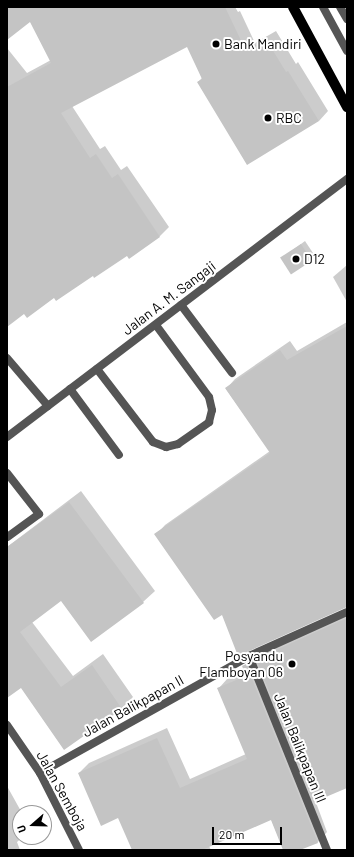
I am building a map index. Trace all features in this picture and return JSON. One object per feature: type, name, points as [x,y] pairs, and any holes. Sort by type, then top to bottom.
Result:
[{"type":"main road","points":[[293,7],[347,107]]},
{"type":"street","points":[[323,7],[347,51]]},
{"type":"street","points":[[340,7],[347,19]]},
{"type":"street","name":"Jalan A. M. Sangaji","points":[[7,437],[347,179]]},
{"type":"street","points":[[181,305],[232,373]]},
{"type":"street","points":[[97,369],[153,442],[166,447],[178,444],[209,422],[212,410],[209,397],[156,325]]},
{"type":"street","points":[[7,358],[48,406]]},
{"type":"street","points":[[70,389],[119,455]]},
{"type":"street","points":[[7,473],[39,514],[7,537]]},
{"type":"street","name":"Jalan Balikpapan II","points":[[40,773],[249,656],[347,612]]},
{"type":"street","name":"Jalan Balikpapan III","points":[[249,656],[327,850]]},
{"type":"street","name":"Jalan Semboja","points":[[7,725],[40,773],[79,850]]},
{"type":"building","points":[[7,7],[225,7],[246,51],[266,39],[319,121],[247,165],[197,82],[202,79],[187,47],[61,113],[90,158],[96,154],[112,178],[118,174],[160,237],[129,259],[127,256],[94,278],[93,276],[56,301],[54,298],[27,318],[24,314],[7,327],[7,87],[51,63],[30,22],[7,40]]},
{"type":"building","name":"D12","points":[[301,244],[312,261],[291,274],[280,258]]},
{"type":"building","points":[[347,326],[347,607],[238,656],[222,615],[214,620],[154,534],[270,453],[225,388],[280,350],[287,360]]},
{"type":"building","points":[[69,502],[144,603],[91,642],[61,601],[20,632],[61,687],[92,665],[122,709],[64,750],[21,688],[7,698],[7,547]]},
{"type":"building","points":[[347,618],[347,788],[314,802],[256,659]]},
{"type":"building","points":[[246,664],[318,843],[300,850],[283,850],[271,820],[202,850],[132,850],[118,818],[101,826],[78,773],[157,738],[180,788],[247,759],[217,688],[246,676],[242,666]]},
{"type":"place","name":"Bank Mandiri","points":[[216,44]]},
{"type":"place","name":"RBC","points":[[268,118]]},
{"type":"place","name":"D12","points":[[296,259]]},
{"type":"place","name":"Posyandu Flamboyan 06","points":[[292,664]]}]
